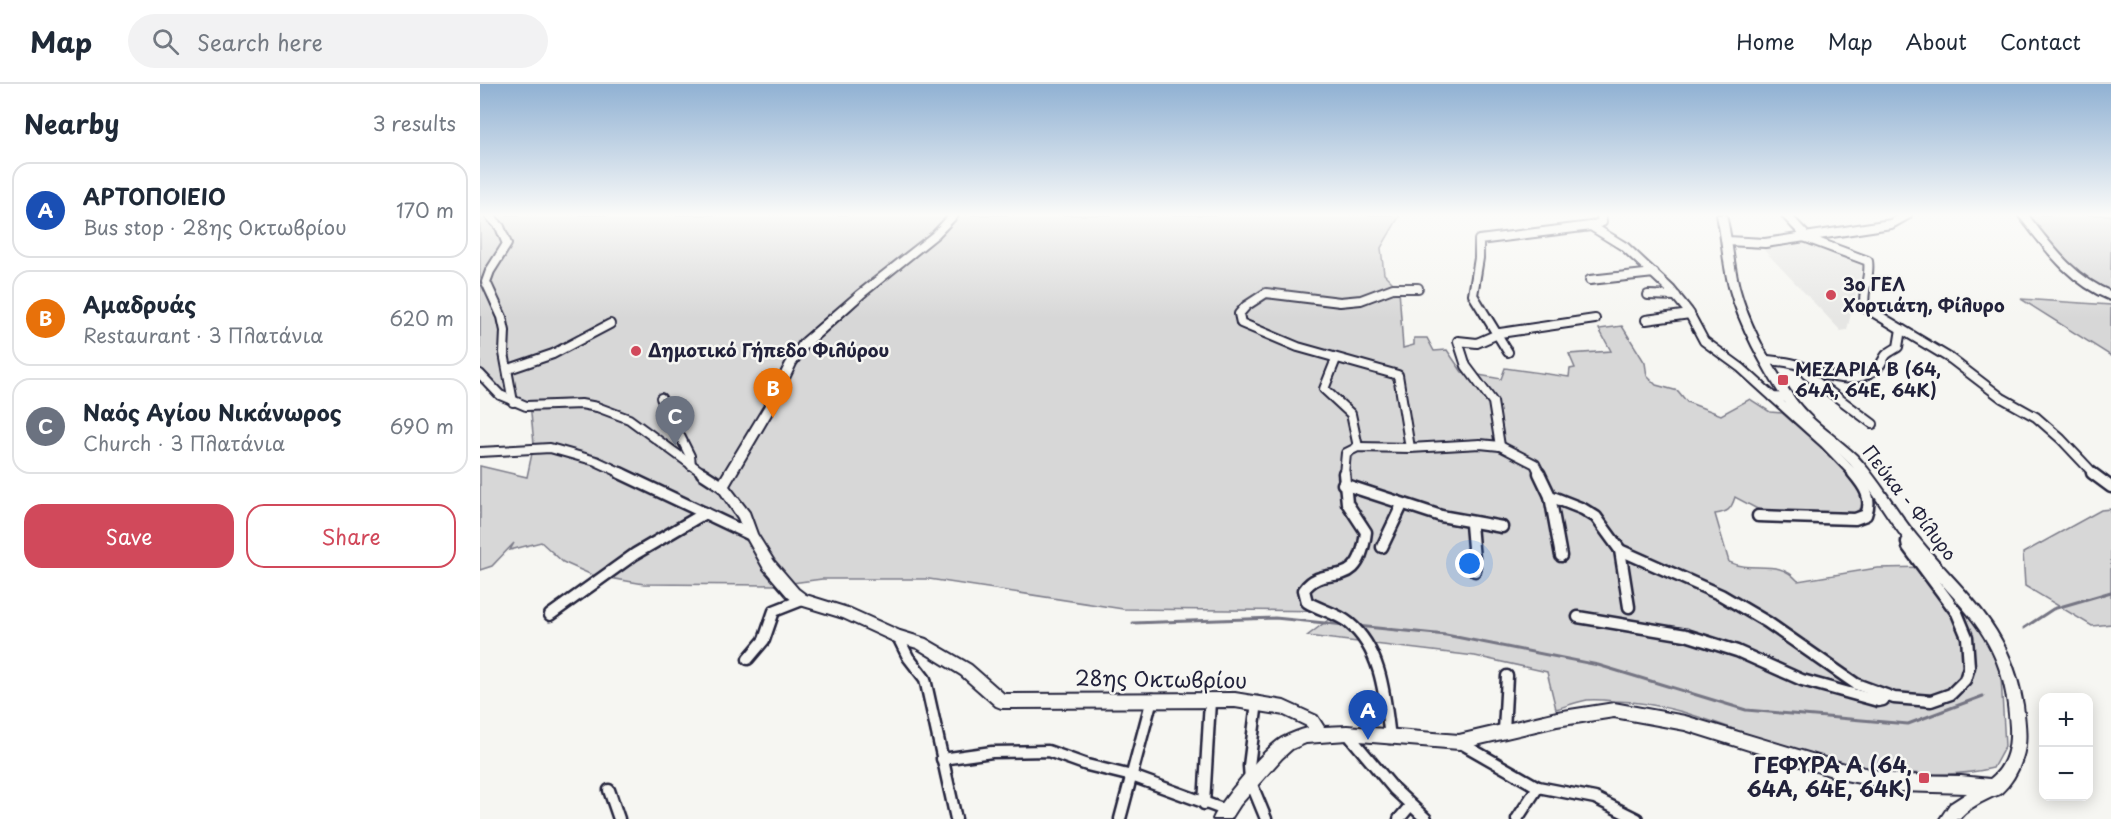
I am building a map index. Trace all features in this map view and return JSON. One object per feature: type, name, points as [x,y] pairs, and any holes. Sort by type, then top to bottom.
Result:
[{"type":"street","points":[[505,249],[486,282],[502,317],[505,331],[504,353],[509,369],[513,402]]},
{"type":"street","points":[[722,486],[804,344],[917,249]]},
{"type":"street","points":[[1479,249],[1473,294],[1508,352]]},
{"type":"street","points":[[1628,249],[1677,296],[1690,314],[1704,341],[1741,369],[1841,460],[1867,493],[1869,510],[1866,515],[1855,519],[1758,516]]},
{"type":"street","name":"Πεύκα - Φίλυρο","points":[[1728,249],[1731,274],[1739,302],[1767,360],[1789,398],[1809,421],[1858,465],[1911,540],[1982,618],[1998,643],[2007,664],[2015,697],[2016,748],[2012,765],[1995,788]]},
{"type":"street","points":[[1839,249],[1870,263],[1863,302],[1866,308],[1951,359],[2002,398],[2036,417],[2061,439],[2092,473],[2111,487]]},
{"type":"street","points":[[2051,249],[2068,271],[2087,287],[2111,296]]},
{"type":"street","points":[[1590,280],[1654,273]]},
{"type":"street","points":[[1410,448],[1398,375],[1336,359],[1256,330],[1242,323],[1239,314],[1246,306],[1266,293],[1340,302],[1361,300],[1393,288],[1418,288]]},
{"type":"street","points":[[1648,295],[1677,296]]},
{"type":"street","points":[[1646,320],[1690,314]]},
{"type":"street","points":[[1500,446],[1493,402],[1466,366],[1458,342],[1464,340],[1477,343],[1497,333],[1595,319]]},
{"type":"street","points":[[509,369],[553,354],[610,324]]},
{"type":"street","points":[[1767,360],[1797,365],[1835,379],[1859,377],[1879,367],[1886,355],[1898,347],[1901,329]]},
{"type":"street","points":[[1336,359],[1324,389],[1351,414],[1358,447]]},
{"type":"street","points":[[1767,360],[1788,366],[1812,377],[1873,424]]},
{"type":"street","points":[[480,374],[500,395],[513,402],[534,407],[597,406],[629,419],[675,455],[722,486],[744,516],[751,535],[770,566],[802,600]]},
{"type":"street","points":[[1773,397],[1789,398]]},
{"type":"street","points":[[661,398],[690,456],[691,465]]},
{"type":"street","points":[[1390,738],[1383,692],[1373,656],[1360,635],[1347,621],[1321,611],[1307,602],[1304,590],[1309,583],[1343,575],[1353,570],[1365,553],[1366,532],[1349,512],[1343,495],[1346,453],[1358,447],[1410,448],[1480,444],[1500,446],[1534,464],[1550,496],[1561,556]]},
{"type":"street","points":[[480,452],[550,448],[596,461],[751,535]]},
{"type":"street","points":[[1343,484],[1402,505],[1471,524],[1502,527]]},
{"type":"street","points":[[1550,496],[1583,509],[1596,517],[1620,550],[1629,607]]},
{"type":"street","points":[[1382,547],[1402,505]]},
{"type":"street","points":[[550,615],[635,554],[705,513]]},
{"type":"street","points":[[1471,524],[1475,571]]},
{"type":"street","points":[[1620,550],[1721,595],[1767,622],[1844,677],[1886,696],[1922,702],[1945,697],[1961,685],[1969,667],[1967,637],[1962,621],[1911,552],[1906,543],[1911,540]]},
{"type":"street","points":[[748,659],[764,640],[774,611],[802,600]]},
{"type":"street","name":"28ης Οκτωβρίου","points":[[802,600],[846,613],[898,637],[921,643],[966,670],[1001,701],[1152,699],[1257,702],[1302,715],[1312,721],[1320,734]]},
{"type":"street","points":[[1578,618],[1686,635],[1727,647],[1779,671],[1824,687],[1878,701],[1883,700],[1886,696]]},
{"type":"street","points":[[898,637],[924,679],[956,819]]},
{"type":"street","points":[[1504,731],[1507,676]]},
{"type":"street","points":[[1120,819],[1152,699]]},
{"type":"street","points":[[1204,804],[1210,701]]},
{"type":"street","points":[[1257,702],[1250,780],[1266,819]]},
{"type":"street","points":[[942,759],[1002,751],[1048,751],[1087,765],[1132,776],[1204,804],[1223,815],[1250,780],[1287,744],[1299,738],[1320,734],[1347,734],[1459,742],[1589,713],[1614,711],[1631,712],[1685,723],[1845,772],[1899,783],[1961,784],[1995,788]]},
{"type":"street","points":[[1347,734],[1410,806],[1426,819]]},
{"type":"street","points":[[1459,742],[1538,788],[1595,798],[1637,819]]},
{"type":"street","points":[[1517,819],[1538,788]]},
{"type":"street","points":[[1948,819],[1962,805],[1995,788]]},
{"type":"street","points":[[609,790],[619,819]]},
{"type":"street","points":[[1399,819],[1410,806]]},
{"type":"shaded area","points":[[480,249],[1381,249],[1384,274],[1399,289],[1403,348],[1414,345],[1414,338],[1427,338],[1434,351],[1447,350],[1462,372],[1501,379],[1505,368],[1569,377],[1570,369],[1575,368],[1569,354],[1611,351],[1599,329],[1622,326],[1645,363],[1647,376],[1656,385],[1678,391],[1687,402],[1721,415],[1750,399],[1770,412],[1782,413],[1841,465],[1864,494],[1864,506],[1850,516],[1763,512],[1735,497],[1728,510],[1715,514],[1729,562],[1747,567],[1782,570],[1798,581],[1877,568],[1929,567],[1977,621],[1992,647],[2001,677],[2005,746],[1993,768],[1942,774],[1914,773],[1832,760],[1781,746],[1679,711],[1636,702],[1587,700],[1556,709],[1547,672],[1475,656],[1307,636],[1340,611],[1123,609],[929,579],[822,579],[777,585],[644,584],[592,575],[563,562],[541,542],[510,550],[514,543],[492,566],[480,570],[480,466],[527,477],[534,444],[530,403],[504,395],[480,372]]},
{"type":"shaded area","name":"3ο ΓΕΛ Χορτιάτη, Φίλυρο","points":[[1763,249],[1834,249],[1864,260],[1847,330],[1841,331]]},
{"type":"shaded area","points":[[2051,249],[2111,249],[2111,292],[2097,286],[2072,269]]},
{"type":"shaded area","points":[[2021,299],[2111,305],[2111,356]]},
{"type":"shaded area","points":[[2111,509],[2111,624],[2092,626],[2025,586],[2023,553],[2101,510]]},
{"type":"waterway","points":[[2024,628],[2053,609],[2111,592]]},
{"type":"waterway","points":[[1133,623],[1275,618],[1345,625]]},
{"type":"waterway","points":[[1357,626],[1446,635],[1598,665],[1746,710],[1908,724],[1983,696]]},
{"type":"place","name":"3ο ΓΕΛ Χορτιάτη, Φίλυρο","points":[[1831,295]]},
{"type":"place","name":"Δημοτικό Γήπεδο Φιλύρου","points":[[636,351]]},
{"type":"place","name":"ΜΕΖΑΡΙΑ B (64, 64Α, 64Ε, 64Κ)","points":[[1783,380]]},
{"type":"place","name":"Αμαδρυάς","points":[[773,418]]},
{"type":"place","name":"Ναός Αγίου Νικάνωρος","points":[[675,446]]},
{"type":"place","name":"ΑΡΤΟΠΟΙΕΙΟ","points":[[1368,740]]},
{"type":"place","name":"ΓΕΦΥΡΑ A (64, 64Α, 64Ε, 64Κ)","points":[[1924,778]]}]
